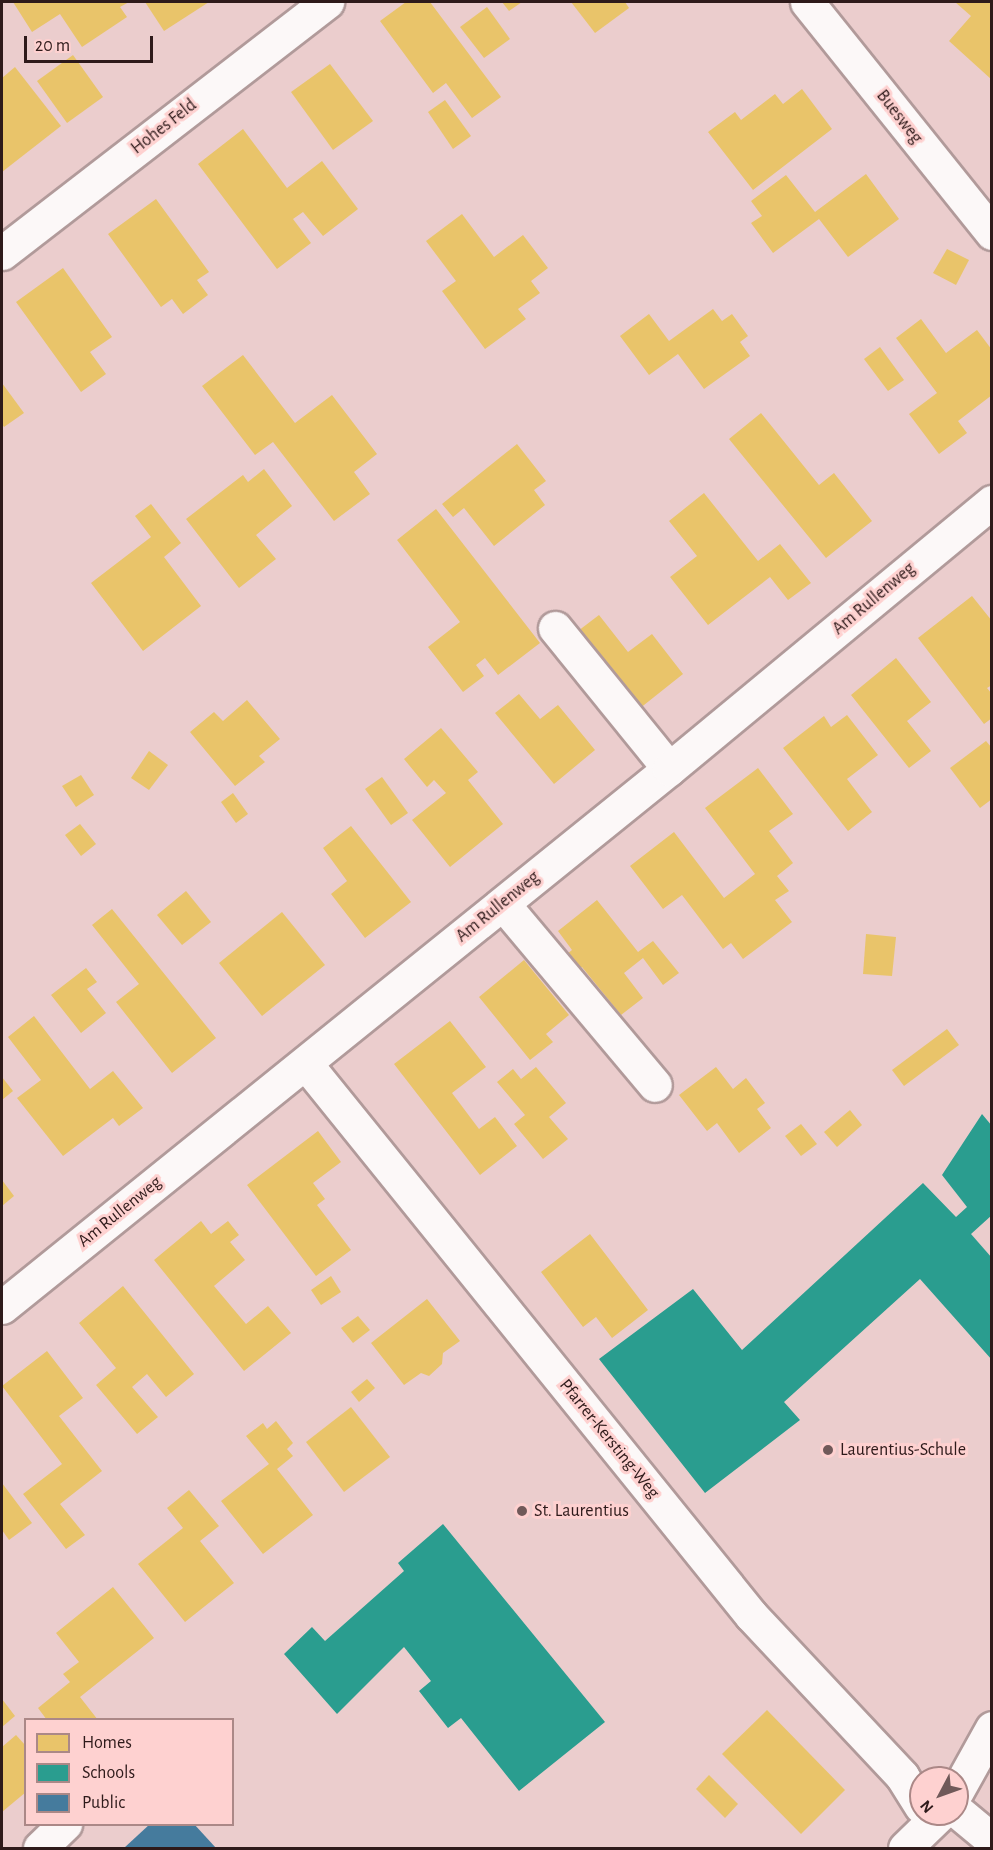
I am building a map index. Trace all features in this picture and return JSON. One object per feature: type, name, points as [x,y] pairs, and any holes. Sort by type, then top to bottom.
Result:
[{"type":"street","name":"Hohes Feld","points":[[2,253],[293,11],[327,2]]},
{"type":"street","name":"Buesweg","points":[[807,2],[992,233]]},
{"type":"street","name":"Am Rullenweg","points":[[2,1308],[306,1064],[370,1008],[503,904],[669,769],[992,502]]},
{"type":"street","points":[[555,628],[669,769]]},
{"type":"street","points":[[503,904],[655,1085]]},
{"type":"street","name":"Pfarrer-Kersting-Weg","points":[[306,1064],[751,1615],[909,1784]]},
{"type":"street","points":[[969,1769],[992,1728]]},
{"type":"street","points":[[40,1848],[63,1826]]},
{"type":"street","points":[[905,1848],[924,1826]]},
{"type":"street","name":"Pfarrer-Kersting-Weg","points":[[962,1826],[992,1840]]},
{"type":"building: Homes","points":[[13,2],[129,2],[120,7],[127,17],[82,47],[60,14],[32,32]]},
{"type":"building: Homes","points":[[145,2],[209,2],[164,31]]},
{"type":"building: Homes","points":[[406,2],[430,2],[501,97],[472,118],[446,83],[433,93],[380,21]]},
{"type":"building: Homes","points":[[502,2],[522,2],[509,11]]},
{"type":"building: Homes","points":[[571,2],[625,2],[629,8],[595,33]]},
{"type":"building: Homes","points":[[955,2],[992,2],[992,80],[949,41],[971,16]]},
{"type":"building: Homes","points":[[487,7],[510,39],[484,58],[460,27]]},
{"type":"building: Homes","points":[[73,55],[103,97],[67,123],[37,81]]},
{"type":"building: Homes","points":[[330,64],[373,121],[333,150],[291,92]]},
{"type":"building: Homes","points":[[15,67],[61,126],[2,172],[2,78]]},
{"type":"building: Homes","points":[[802,89],[832,129],[753,190],[708,132],[735,112],[741,120],[775,94],[783,104]]},
{"type":"building: Homes","points":[[445,100],[471,136],[453,149],[428,112]]},
{"type":"building: Homes","points":[[243,129],[287,188],[322,161],[358,209],[323,236],[303,212],[293,219],[311,243],[277,269],[198,164]]},
{"type":"building: Homes","points":[[866,174],[899,219],[848,257],[819,219],[773,253],[751,223],[762,216],[751,201],[786,175],[815,212]]},
{"type":"building: Homes","points":[[156,199],[209,272],[197,280],[208,295],[183,314],[172,299],[161,307],[108,234]]},
{"type":"building: Homes","points":[[462,214],[494,257],[523,235],[548,268],[531,281],[540,293],[518,309],[526,319],[485,349],[442,291],[456,281],[426,241]]},
{"type":"building: Homes","points":[[947,249],[969,260],[956,285],[933,273]]},
{"type":"building: Homes","points":[[63,268],[112,337],[90,352],[106,374],[81,392],[16,302]]},
{"type":"building: Homes","points":[[713,309],[722,321],[732,314],[748,336],[740,342],[750,356],[704,389],[678,354],[649,375],[620,336],[649,314],[669,341]]},
{"type":"building: Homes","points":[[921,319],[946,353],[977,330],[992,350],[992,395],[958,421],[967,433],[939,454],[909,414],[937,393],[896,338]]},
{"type":"building: Homes","points":[[880,347],[904,380],[888,391],[864,359]]},
{"type":"building: Homes","points":[[243,355],[295,423],[332,395],[377,454],[354,472],[370,494],[334,521],[273,442],[255,455],[202,386]]},
{"type":"building: Homes","points":[[2,383],[24,413],[4,427],[2,424]]},
{"type":"building: Homes","points":[[761,413],[819,485],[834,473],[872,521],[826,558],[729,439]]},
{"type":"building: Homes","points":[[517,444],[546,481],[534,490],[545,505],[494,546],[464,508],[453,517],[442,504]]},
{"type":"building: Homes","points":[[264,469],[292,506],[256,535],[276,559],[239,588],[186,519],[243,475],[248,482]]},
{"type":"building: Homes","points":[[704,493],[758,561],[780,544],[811,583],[788,600],[770,577],[708,625],[670,577],[697,556],[669,521]]},
{"type":"building: Homes","points":[[151,504],[181,543],[164,557],[201,606],[143,651],[91,583],[151,537],[135,516]]},
{"type":"building: Homes","points":[[436,509],[540,643],[498,675],[485,658],[476,665],[484,676],[463,692],[428,647],[460,622],[397,540]]},
{"type":"building: Homes","points":[[972,596],[992,621],[992,685],[987,688],[992,694],[992,718],[984,724],[918,638]]},
{"type":"building: Homes","points":[[599,615],[628,652],[652,634],[683,674],[639,709],[578,631]]},
{"type":"building: Homes","points":[[896,658],[931,702],[907,721],[931,751],[909,768],[851,695]]},
{"type":"building: Homes","points":[[519,694],[540,719],[558,705],[595,750],[554,784],[495,713]]},
{"type":"building: Homes","points":[[247,700],[280,739],[259,756],[265,762],[235,786],[190,732],[214,712],[223,721]]},
{"type":"building: Homes","points":[[847,715],[878,755],[847,779],[872,812],[848,831],[783,748],[824,716],[831,727]]},
{"type":"building: Homes","points":[[441,728],[478,772],[468,780],[503,824],[450,867],[412,820],[446,793],[434,780],[427,787],[404,759]]},
{"type":"building: Homes","points":[[986,741],[992,748],[992,799],[980,808],[950,768]]},
{"type":"building: Homes","points":[[149,751],[168,765],[149,790],[131,778]]},
{"type":"building: Homes","points":[[758,768],[793,814],[769,831],[793,863],[777,876],[789,891],[775,900],[792,922],[743,959],[731,943],[723,949],[682,895],[663,909],[630,866],[674,832],[724,898],[755,874],[705,808]]},
{"type":"building: Homes","points":[[81,775],[94,795],[76,807],[62,786]]},
{"type":"building: Homes","points":[[382,777],[408,813],[391,825],[365,789]]},
{"type":"building: Homes","points":[[233,793],[248,814],[236,823],[221,802]]},
{"type":"building: Homes","points":[[80,824],[96,844],[81,856],[65,835]]},
{"type":"building: Homes","points":[[351,826],[411,902],[365,938],[331,894],[347,881],[323,848]]},
{"type":"building: Homes","points":[[186,891],[211,922],[182,945],[157,915]]},
{"type":"building: Homes","points":[[597,900],[638,952],[653,941],[679,973],[663,985],[643,958],[624,973],[643,998],[621,1015],[582,967],[573,974],[561,959],[572,950],[558,931]]},
{"type":"building: Homes","points":[[112,909],[216,1038],[172,1073],[116,1002],[139,984],[92,925]]},
{"type":"building: Homes","points":[[282,912],[325,965],[262,1016],[219,963]]},
{"type":"building: Homes","points":[[866,934],[896,937],[892,976],[863,974]]},
{"type":"building: Homes","points":[[524,960],[569,1015],[546,1034],[553,1042],[530,1060],[479,997]]},
{"type":"building: Homes","points":[[86,968],[97,982],[87,989],[106,1013],[81,1033],[51,995]]},
{"type":"building: Homes","points":[[34,1016],[90,1089],[113,1071],[143,1108],[119,1126],[113,1118],[63,1156],[17,1098],[41,1080],[8,1037]]},
{"type":"building: Homes","points":[[450,1021],[486,1067],[452,1093],[479,1129],[495,1117],[517,1146],[480,1175],[394,1064]]},
{"type":"building: Homes","points":[[947,1029],[959,1045],[904,1086],[892,1070]]},
{"type":"building: Homes","points":[[536,1067],[566,1103],[549,1117],[568,1139],[543,1159],[514,1124],[525,1115],[497,1082],[513,1069],[521,1079]]},
{"type":"building: Homes","points":[[716,1067],[733,1089],[746,1078],[765,1103],[757,1109],[771,1128],[739,1153],[717,1123],[707,1131],[679,1095]]},
{"type":"building: Homes","points":[[2,1077],[13,1091],[2,1100]]},
{"type":"building: Homes","points":[[850,1110],[862,1125],[837,1147],[824,1132]]},
{"type":"building: Homes","points":[[801,1124],[817,1144],[801,1156],[785,1136]]},
{"type":"building: Homes","points":[[318,1131],[341,1162],[313,1183],[325,1199],[317,1205],[351,1250],[316,1276],[247,1185]]},
{"type":"building: Homes","points":[[2,1180],[14,1196],[2,1206]]},
{"type":"building: Homes","points":[[201,1221],[211,1234],[228,1221],[239,1235],[230,1242],[245,1260],[214,1286],[246,1324],[268,1306],[291,1333],[244,1371],[154,1260]]},
{"type":"building: Homes","points":[[590,1234],[648,1310],[612,1338],[596,1317],[583,1327],[541,1272]]},
{"type":"building: Homes","points":[[331,1276],[341,1292],[321,1305],[311,1290]]},
{"type":"building: Homes","points":[[123,1286],[194,1374],[166,1397],[147,1374],[132,1387],[158,1417],[137,1434],[96,1385],[116,1368],[79,1323]]},
{"type":"building: Homes","points":[[427,1299],[460,1341],[443,1353],[442,1364],[429,1376],[421,1373],[404,1385],[371,1343]]},
{"type":"building: Homes","points":[[358,1316],[370,1330],[353,1343],[341,1328]]},
{"type":"building: Homes","points":[[47,1351],[83,1398],[59,1416],[102,1471],[60,1504],[85,1535],[66,1549],[23,1494],[62,1464],[2,1386]]},
{"type":"building: Homes","points":[[367,1379],[375,1388],[359,1402],[351,1392]]},
{"type":"building: Homes","points":[[351,1407],[390,1457],[344,1492],[306,1442]]},
{"type":"building: Homes","points":[[276,1421],[293,1443],[287,1449],[293,1456],[277,1469],[313,1515],[263,1554],[221,1501],[269,1464],[246,1436],[263,1423],[267,1429]]},
{"type":"building: Homes","points":[[2,1483],[32,1523],[9,1540],[2,1530]]},
{"type":"building: Homes","points":[[189,1490],[219,1526],[200,1541],[234,1583],[185,1622],[138,1564],[183,1528],[167,1508]]},
{"type":"building: Homes","points":[[113,1587],[154,1638],[80,1697],[96,1718],[46,1718],[38,1708],[70,1682],[63,1674],[79,1662],[56,1633]]},
{"type":"building: Homes","points":[[2,1699],[15,1716],[2,1727]]},
{"type":"building: Homes","points":[[767,1710],[845,1790],[801,1834],[722,1754]]},
{"type":"building: Homes","points":[[16,1735],[24,1744],[24,1794],[2,1812],[2,1747]]},
{"type":"building: Homes","points":[[709,1775],[738,1804],[725,1818],[696,1789]]},
{"type":"building: Schools","points":[[982,1114],[992,1126],[992,1215],[971,1234],[992,1258],[992,1360],[920,1279],[784,1402],[800,1420],[705,1493],[599,1359],[693,1289],[742,1350],[923,1183],[956,1217],[967,1207],[942,1175]]},
{"type":"building: Schools","points":[[443,1524],[605,1722],[519,1791],[461,1718],[448,1728],[419,1691],[431,1681],[404,1647],[337,1714],[284,1654],[312,1627],[325,1641],[404,1571],[398,1563]]},
{"type":"building: Public","points":[[148,1826],[196,1826],[216,1848],[124,1848]]},
{"type":"place","name":"Laurentius-Schule","points":[[828,1450]]},
{"type":"place","name":"St. Laurentius","points":[[522,1511]]}]
